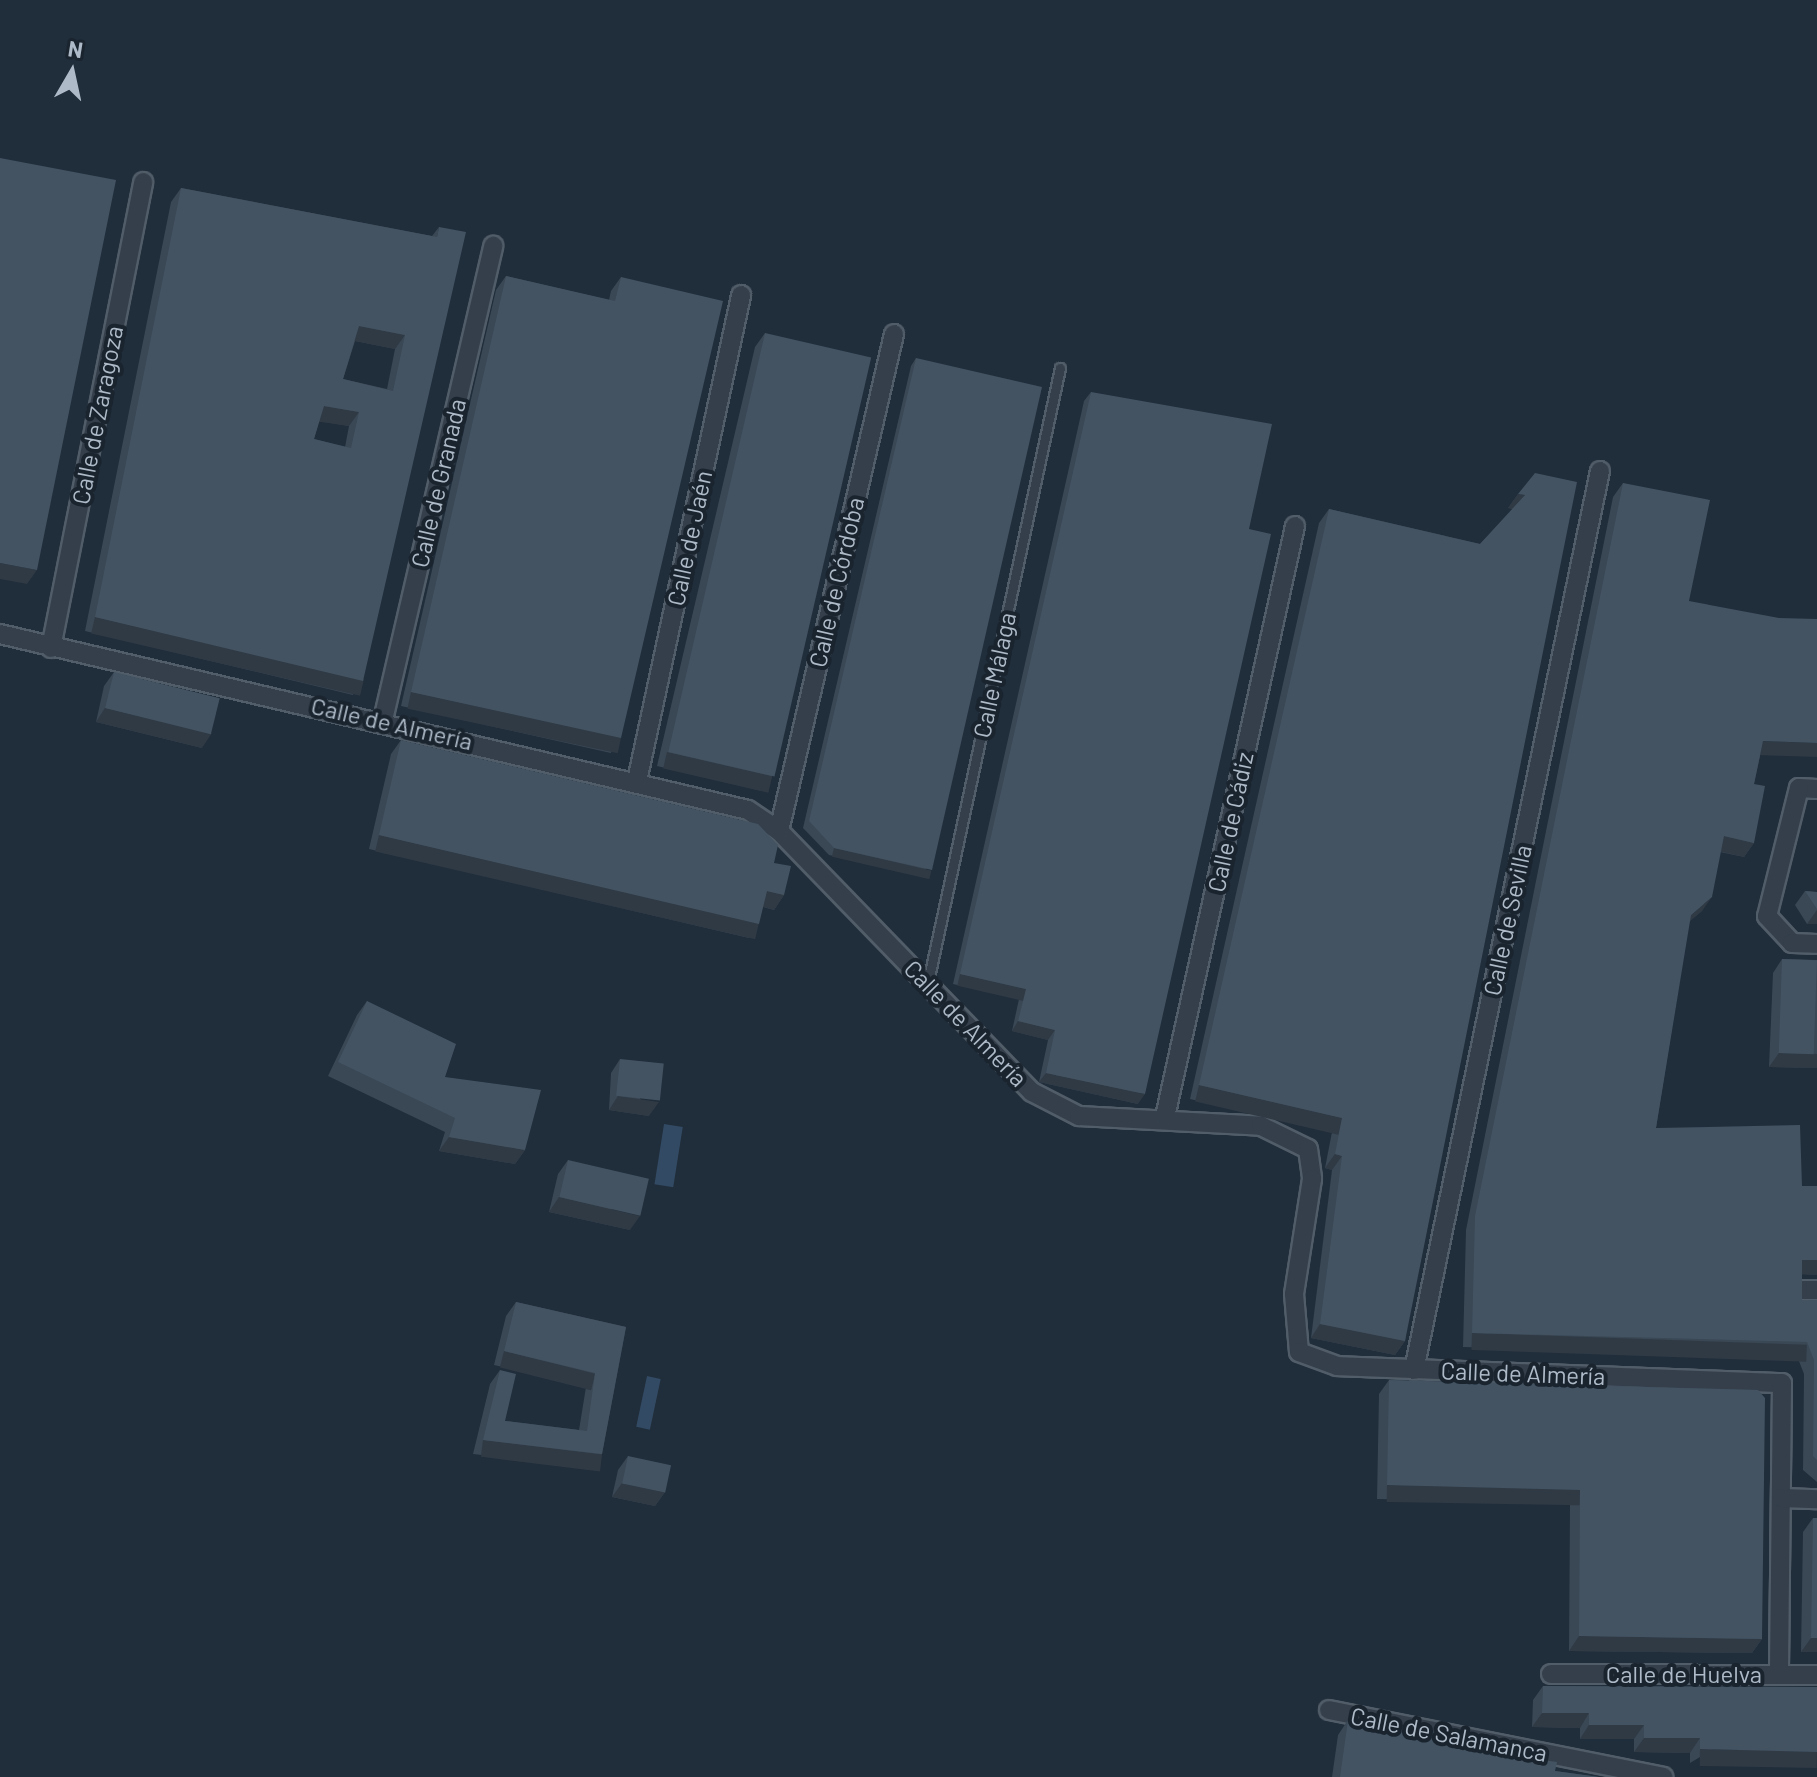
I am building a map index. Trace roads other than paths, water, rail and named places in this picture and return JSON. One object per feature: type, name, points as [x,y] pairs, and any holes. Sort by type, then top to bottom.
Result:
[{"type":"street","name":"Calle de Zaragoza","points":[[51,648],[143,182]]},
{"type":"street","name":"Calle de Granada","points":[[383,720],[493,246]]},
{"type":"street","name":"Calle de Jaén","points":[[637,781],[741,295]]},
{"type":"street","name":"Calle de Córdoba","points":[[779,831],[894,334]]},
{"type":"street","name":"Calle de Sevilla","points":[[1414,1370],[1600,471]]},
{"type":"street","name":"Calle de Cádiz","points":[[1165,1117],[1295,526]]},
{"type":"street","name":"Calle de Almería","points":[[0,634],[51,648],[383,720],[748,810],[779,831],[1032,1092],[1079,1116],[1165,1117],[1261,1126],[1308,1149],[1312,1179],[1294,1294],[1299,1352],[1337,1366],[1782,1383],[1782,1498]]},
{"type":"street","points":[[1817,789],[1799,788],[1767,916],[1792,943],[1817,944]]},
{"type":"street","points":[[1779,1674],[1782,1498],[1817,1499]]},
{"type":"street","name":"Calle de Huelva","points":[[1551,1674],[1817,1675]]},
{"type":"street","name":"Calle de Salamanca","points":[[1329,1710],[1663,1777]]},
{"type":"lane","name":"Calle Málaga","points":[[928,982],[1060,368]]},
{"type":"water","points":[[664,1124],[683,1127],[673,1187],[654,1184]]},
{"type":"water","points":[[647,1376],[661,1379],[650,1430],[636,1427]]}]
